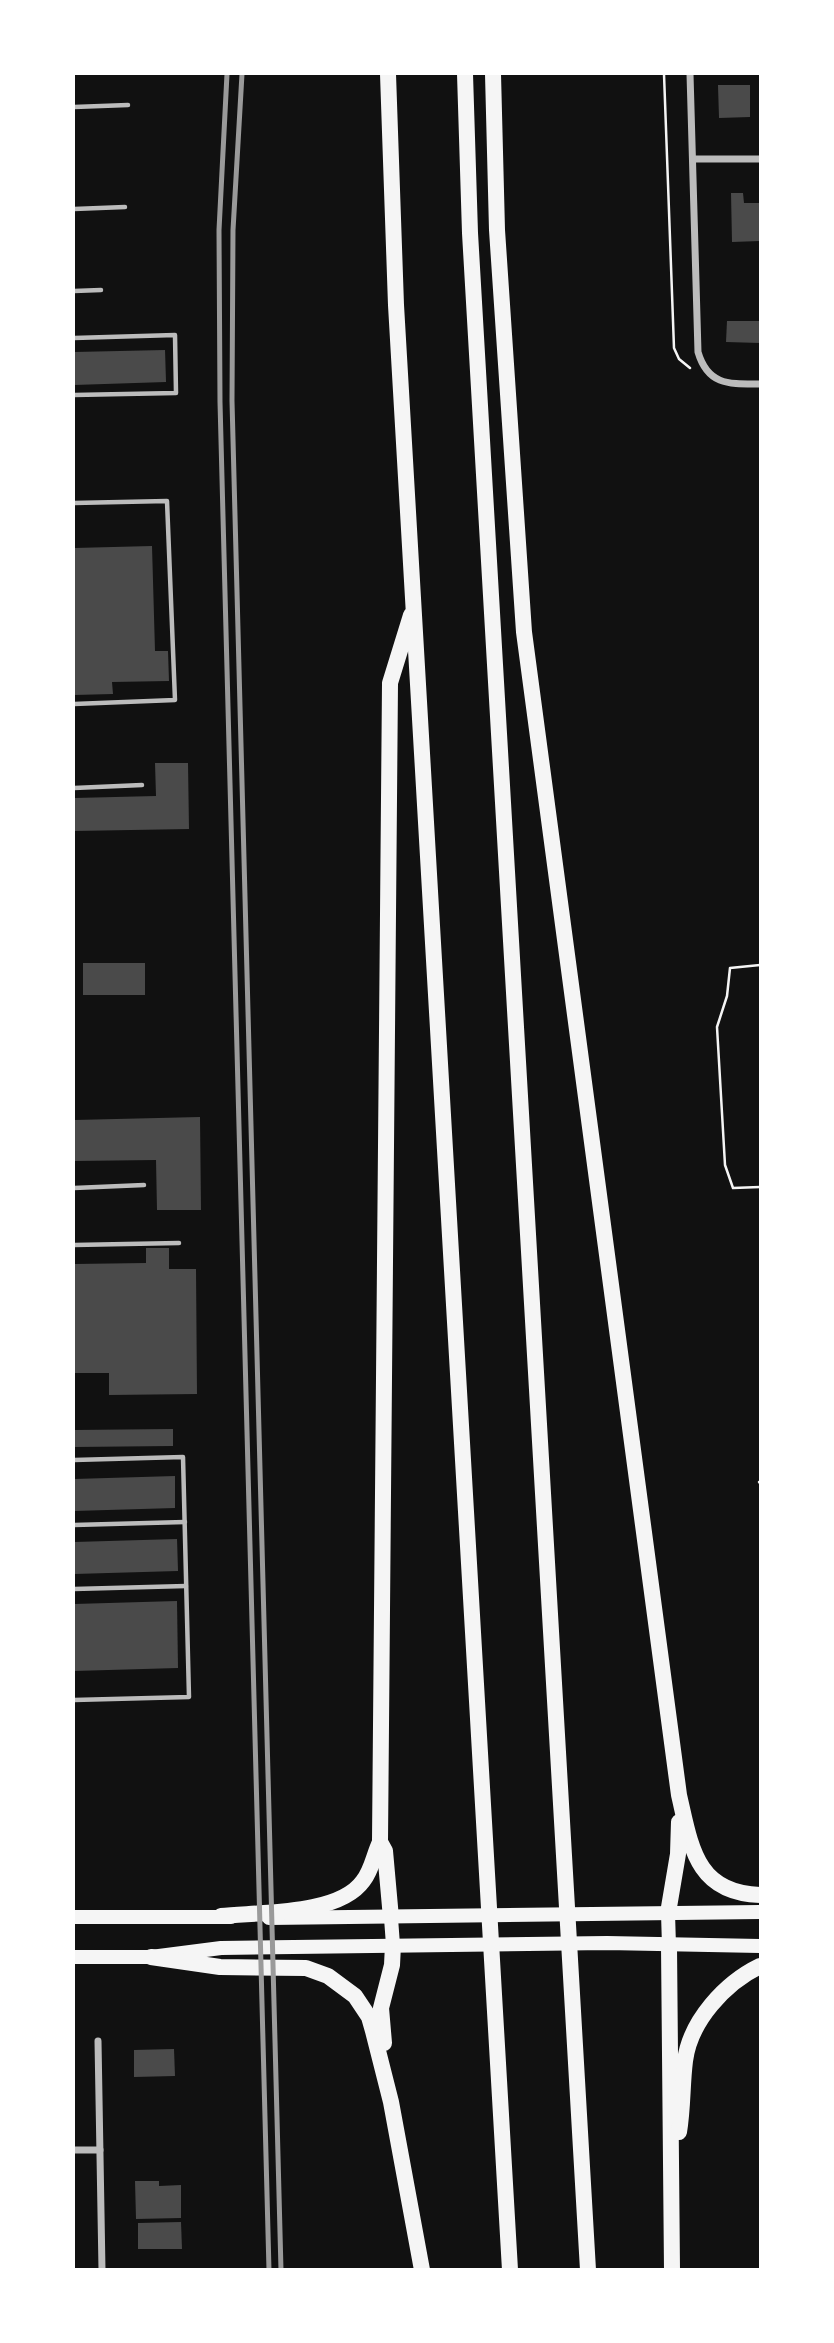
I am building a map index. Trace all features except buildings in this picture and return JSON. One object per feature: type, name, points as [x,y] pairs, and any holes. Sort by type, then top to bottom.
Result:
[{"type":"highway","points":[[388,74],[393,237],[510,2270]]},
{"type":"highway","points":[[465,74],[470,233],[588,2270]]},
{"type":"highway","points":[[493,74],[498,243],[524,632],[679,1795],[692,1850],[703,1870],[724,1888],[761,1895]]},
{"type":"highway","points":[[220,1916],[289,1914],[330,1905],[349,1895],[364,1880],[380,1842],[390,683],[414,603]]},
{"type":"highway","points":[[668,1913],[679,1843],[679,1795]]},
{"type":"highway","points":[[380,1842],[385,1851],[391,1918]]},
{"type":"highway","points":[[391,2102],[381,2008],[392,1965],[393,1945]]},
{"type":"highway","points":[[669,1946],[672,2270]]},
{"type":"highway","points":[[151,1957],[220,1966],[294,1967],[328,1976],[346,1987],[363,2006],[373,2031],[391,2102],[422,2270]]},
{"type":"highway","points":[[671,2179],[684,2101],[685,2061],[692,2036],[719,1997],[761,1966]]},
{"type":"main road","points":[[289,1914],[391,1918],[761,1912]]},
{"type":"main road","points":[[668,1913],[669,1946]]},
{"type":"main road","points":[[74,1917],[220,1916]]},
{"type":"main road","points":[[391,1918],[393,1945]]},
{"type":"main road","points":[[74,1957],[151,1957],[221,1948],[393,1945],[761,1946]]},
{"type":"street","points":[[690,74],[698,352],[702,367],[719,381],[761,384]]},
{"type":"street","points":[[692,159],[761,159]]},
{"type":"street","points":[[98,2041],[102,2270]]},
{"type":"street","points":[[74,2150],[100,2150]]},
{"type":"lane","points":[[74,107],[128,105]]},
{"type":"lane","points":[[74,209],[125,207]]},
{"type":"lane","points":[[74,291],[101,290]]},
{"type":"lane","points":[[74,338],[174,335],[176,393],[74,395]]},
{"type":"lane","points":[[74,503],[167,501],[174,700],[74,704]]},
{"type":"lane","points":[[74,788],[142,785]]},
{"type":"lane","points":[[74,1188],[144,1185]]},
{"type":"lane","points":[[74,1245],[178,1242]]},
{"type":"lane","points":[[74,1460],[183,1457],[190,1697],[74,1700]]},
{"type":"lane","points":[[74,1525],[185,1522]]},
{"type":"lane","points":[[74,1589],[186,1586]]},
{"type":"path","points":[[664,74],[674,348],[679,359],[688,367],[710,375]]},
{"type":"path","points":[[761,965],[730,968],[727,996],[717,1027],[725,1166],[733,1188],[761,1187]]},
{"type":"railway","points":[[227,74],[219,230],[220,402],[269,2270]]},
{"type":"railway","points":[[242,74],[233,230],[232,401],[281,2270]]}]
